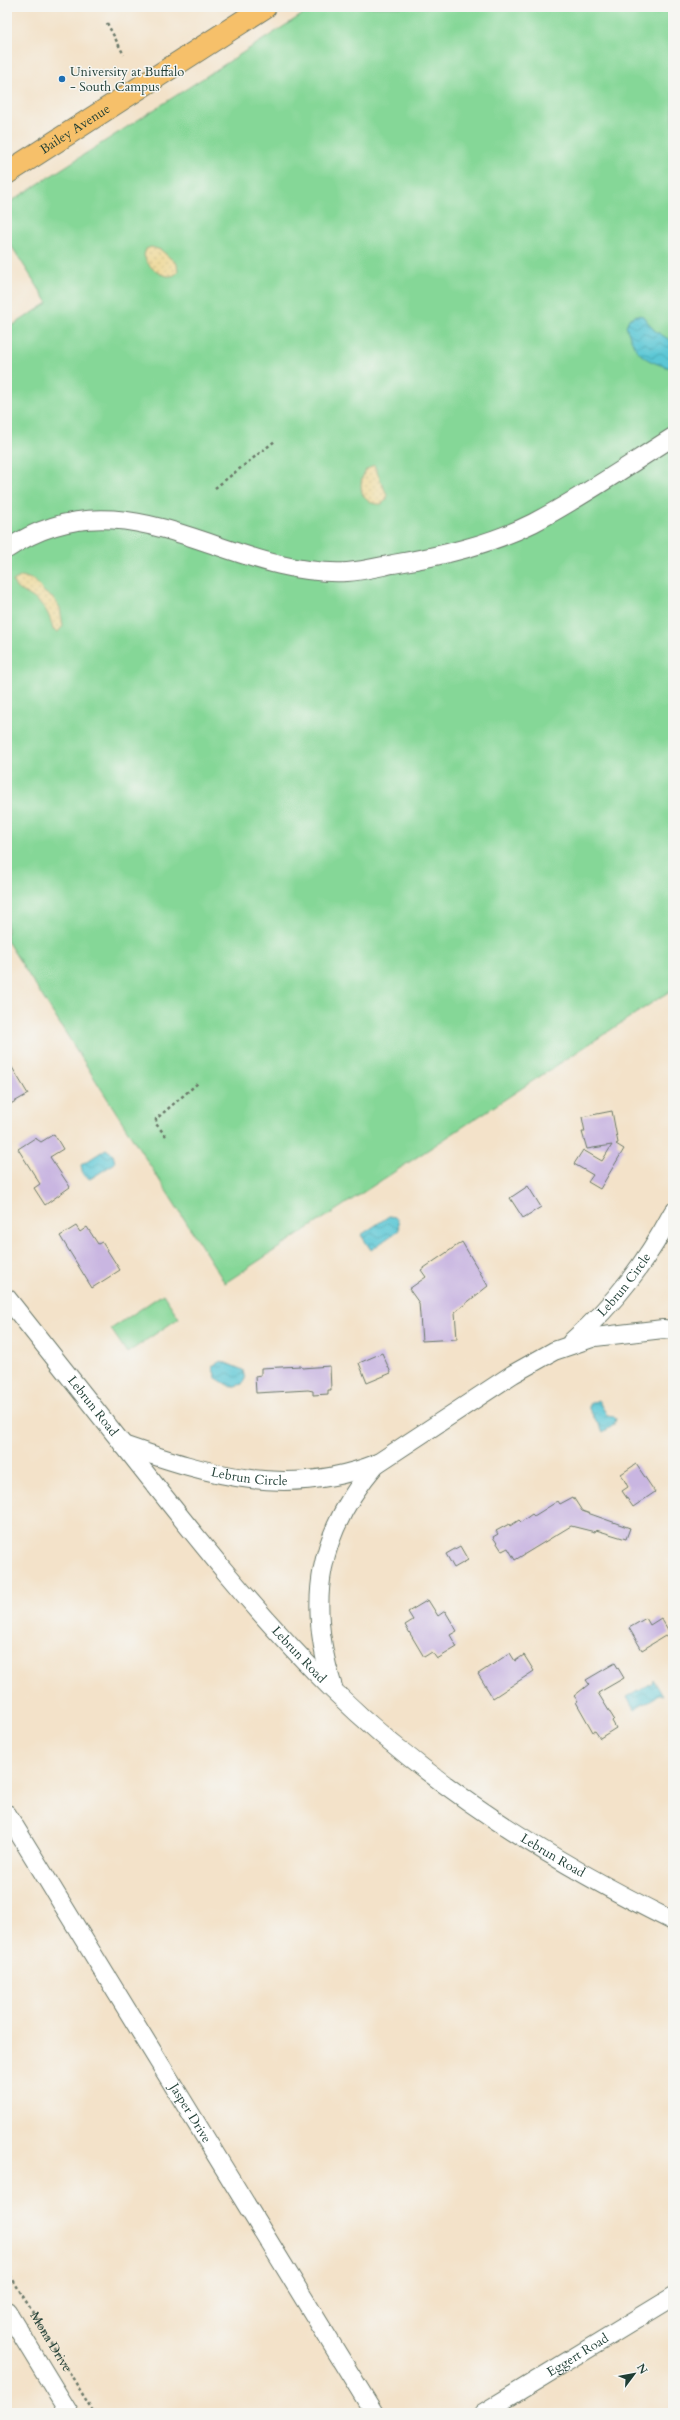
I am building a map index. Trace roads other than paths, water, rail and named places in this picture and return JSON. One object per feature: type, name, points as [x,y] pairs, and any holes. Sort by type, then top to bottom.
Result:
[{"type":"main road","name":"Bailey Avenue","points":[[7,173],[265,7]]},
{"type":"street","points":[[7,549],[34,534],[54,526],[103,518],[133,520],[164,527],[240,554],[279,565],[347,572],[433,558],[503,536],[539,519],[673,437]]},
{"type":"street","name":"Lebrun Circle","points":[[564,1347],[596,1321],[618,1297],[642,1264],[673,1212]]},
{"type":"street","name":"Lebrun Road","points":[[7,1298],[224,1572],[334,1691],[437,1777],[511,1830],[567,1865],[673,1921]]},
{"type":"street","name":"Lebrun Circle","points":[[123,1445],[210,1473],[253,1481],[296,1482],[359,1470],[378,1463],[513,1374],[564,1347],[595,1337],[656,1329],[673,1330]]},
{"type":"street","name":"Lebrun Circle","points":[[334,1691],[326,1664],[319,1623],[321,1581],[327,1547],[350,1498],[378,1463]]},
{"type":"street","name":"Jasper Drive","points":[[7,1814],[374,2413]]},
{"type":"street","name":"Eggert Road","points":[[486,2412],[673,2297]]},
{"type":"street","name":"Mona Drive","points":[[7,2311],[69,2413]]},
{"type":"water","points":[[637,315],[643,316],[654,330],[673,342],[673,369],[654,363],[642,355],[633,344],[626,326],[629,319]]},
{"type":"water","points":[[106,1149],[113,1154],[115,1163],[90,1179],[83,1175],[81,1165]]},
{"type":"water","points":[[389,1216],[395,1217],[398,1220],[399,1230],[371,1250],[361,1235]]},
{"type":"water","points":[[221,1361],[243,1370],[245,1379],[242,1384],[231,1387],[216,1378],[212,1366]]},
{"type":"water","points":[[598,1400],[607,1415],[614,1416],[616,1419],[614,1425],[603,1432],[589,1409],[589,1404]]},
{"type":"water","points":[[653,1679],[663,1696],[659,1695],[634,1710],[627,1697],[652,1683]]},
{"type":"place","name":"University at Buffalo - South Campus","points":[[62,79]]}]
